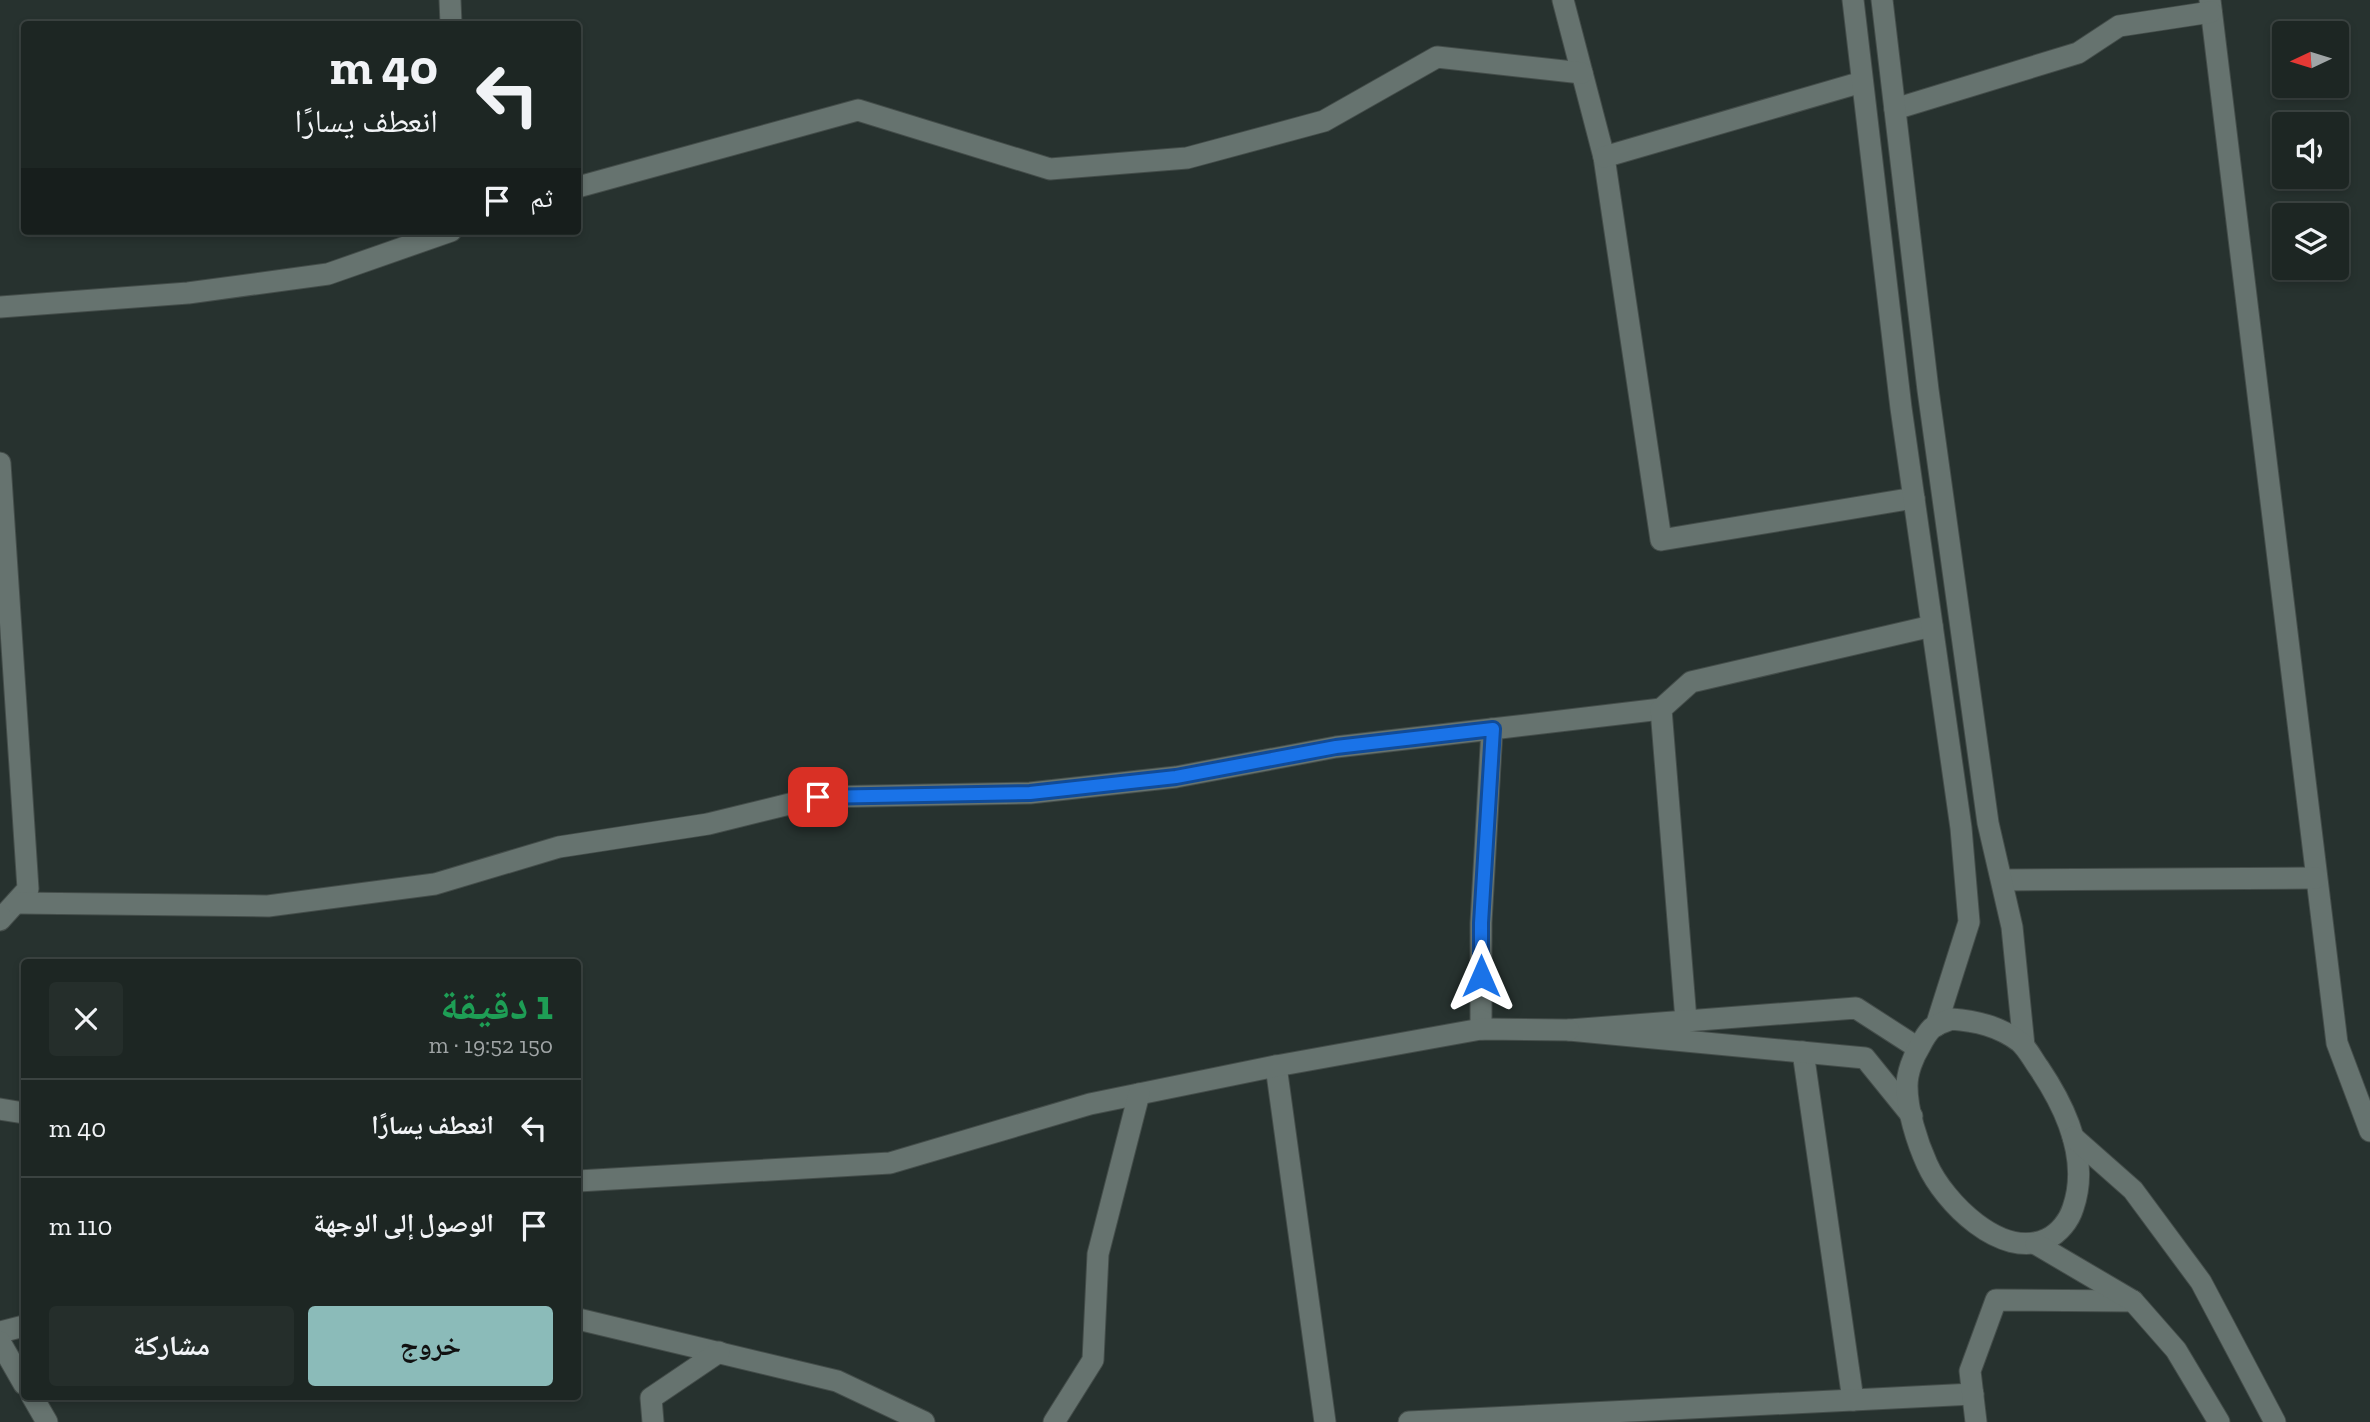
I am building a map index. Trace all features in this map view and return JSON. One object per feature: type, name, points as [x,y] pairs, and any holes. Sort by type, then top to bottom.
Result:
[{"type":"street","points":[[450,0],[451,21]]},
{"type":"street","points":[[1563,0],[1604,157],[1661,540],[1914,498]]},
{"type":"street","points":[[1853,0],[1914,498],[1961,828],[1969,922],[1936,1026]]},
{"type":"street","points":[[1882,0],[1928,390],[1988,823],[2012,927],[2024,1046]]},
{"type":"street","points":[[1895,109],[2078,53],[2119,26],[2211,6],[2337,1043],[2370,1131]]},
{"type":"street","points":[[581,186],[858,110],[1050,169],[1188,158],[1324,121],[1437,57],[1582,73]]},
{"type":"street","points":[[1604,157],[1862,82]]},
{"type":"street","points":[[0,307],[188,293],[328,274],[440,235]]},
{"type":"street","points":[[0,463],[28,889],[0,920]]},
{"type":"street","points":[[16,903],[268,906],[435,884],[559,847],[708,824],[818,797],[1030,793],[1176,777],[1336,747],[1661,709],[1691,682],[1932,625]]},
{"type":"street","points":[[1661,709],[1686,1020]]},
{"type":"street","points":[[1480,1029],[1481,923],[1493,729]]},
{"type":"street","points":[[2002,880],[2316,878]]},
{"type":"street","points":[[1569,1030],[1856,1008],[1919,1048]]},
{"type":"street","points":[[2036,1244],[2058,1234],[2073,1209],[2080,1175],[2073,1137],[2059,1098],[2024,1046],[2010,1035],[1980,1021],[1951,1019],[1930,1030],[1914,1054],[1907,1086],[1912,1116],[1927,1165],[1951,1200],[1978,1226],[2007,1242],[2036,1244],[2133,1301],[2176,1350],[2219,1422]]},
{"type":"street","points":[[581,1181],[890,1163],[1090,1104],[1276,1066],[1480,1029],[1569,1030],[1865,1058],[1912,1116]]},
{"type":"street","points":[[1803,1052],[1853,1400]]},
{"type":"street","points":[[1276,1066],[1325,1422]]},
{"type":"street","points":[[1054,1422],[1093,1360],[1098,1254],[1139,1094]]},
{"type":"street","points":[[0,1109],[21,1112]]},
{"type":"street","points":[[2073,1137],[2133,1190],[2201,1282],[2275,1422]]},
{"type":"street","points":[[1976,1422],[1970,1371],[1996,1300],[2133,1301]]},
{"type":"street","points":[[581,1320],[837,1381],[924,1422]]},
{"type":"street","points":[[0,1332],[21,1327]]},
{"type":"street","points":[[0,1342],[21,1379]]},
{"type":"street","points":[[653,1422],[650,1398],[719,1352]]},
{"type":"street","points":[[1409,1422],[1973,1394]]},
{"type":"street","points":[[34,1400],[47,1422]]},
{"type":"route","points":[[818,797],[1030,793],[1176,777],[1336,747],[1493,729],[1481,923],[1481,976]]}]
